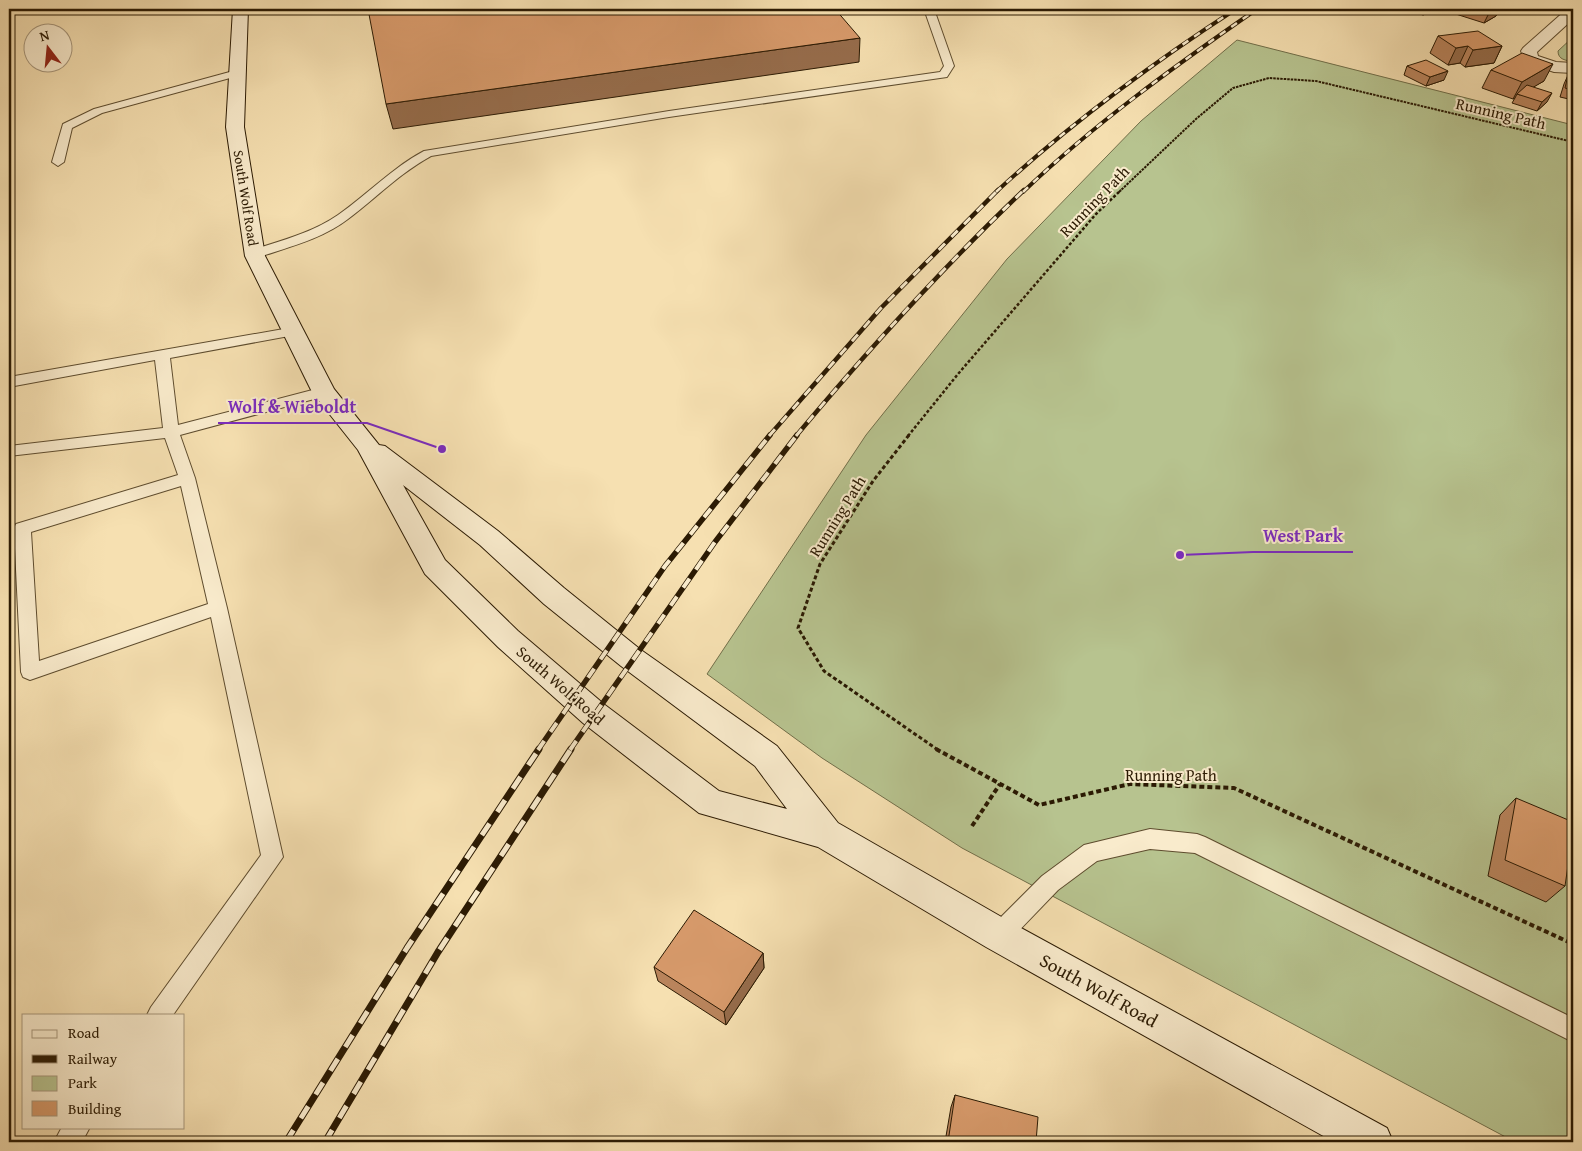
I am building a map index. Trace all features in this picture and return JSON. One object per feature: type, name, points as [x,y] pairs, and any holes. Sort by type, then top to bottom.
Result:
[{"type":"main road","name":"South Wolf Road","points":[[240,9],[234,126],[254,254],[295,331],[324,392],[368,446],[435,567],[508,639],[594,714],[710,803],[826,834],[999,936],[1373,1142]]},
{"type":"main road","points":[[1573,11],[1529,51],[1531,59],[1554,67],[1573,68]]},
{"type":"main road","name":"South Wolf Road","points":[[368,446],[489,538],[554,596],[631,658],[766,756],[826,834]]},
{"type":"lane","points":[[254,254],[309,236],[341,219],[411,161],[428,153],[669,114],[943,74],[949,66],[929,9]]},
{"type":"lane","points":[[58,162],[67,126],[98,111],[237,73]]},
{"type":"lane","points":[[9,382],[295,331]]},
{"type":"lane","points":[[159,1014],[272,857],[218,608],[187,478],[172,432],[162,355]]},
{"type":"lane","points":[[9,451],[172,432],[324,392]]},
{"type":"lane","points":[[187,478],[22,528],[30,672],[218,608]]},
{"type":"lane","points":[[999,936],[1050,883],[1092,852],[1150,839],[1198,844],[1573,1030]]},
{"type":"lane","points":[[67,1142],[77,1128]]},
{"type":"path","name":"Running Path","points":[[1573,142],[1316,82],[1269,78],[1233,88],[1196,119],[1096,214],[958,374],[872,481],[820,564],[798,628],[824,671],[927,744],[1039,806],[1130,784],[1234,788],[1573,944]]},
{"type":"path","points":[[972,826],[1000,784]]},
{"type":"green space","points":[[1573,37],[1573,62],[1561,58],[1558,51]]},
{"type":"green space","points":[[1237,40],[1573,125],[1573,1142],[1515,1142],[962,848],[822,758],[707,674],[866,435],[1007,259],[1141,121]]},
{"type":"building","points":[[368,9],[835,9],[860,38],[386,104]]},
{"type":"building","points":[[1478,31],[1502,46],[1473,50],[1468,46],[1456,48],[1438,36]]},
{"type":"building","points":[[1522,53],[1553,64],[1522,82],[1491,70]]},
{"type":"building","points":[[1426,60],[1448,71],[1430,77],[1407,66]]},
{"type":"building","points":[[1568,75],[1573,76],[1573,90],[1565,88]]},
{"type":"building","points":[[1527,85],[1552,93],[1542,102],[1517,94]]},
{"type":"building","points":[[1516,798],[1573,822],[1565,886],[1505,860]]},
{"type":"building","points":[[694,910],[763,953],[724,1012],[654,967]]},
{"type":"building","points":[[955,1095],[1038,1117],[1036,1142],[948,1142]]},
{"type":"railway","points":[[996,192],[1053,142],[1112,95],[1236,9]]},
{"type":"railway","points":[[1023,192],[1078,142],[1107,119],[1257,9]]},
{"type":"railway","points":[[796,436],[906,310],[1024,190]]},
{"type":"railway","points":[[769,436],[881,308],[996,192]]},
{"type":"railway","points":[[538,750],[665,566],[770,435]]},
{"type":"railway","points":[[570,750],[715,542],[797,435]]},
{"type":"railway","points":[[286,1142],[407,948],[539,749]]},
{"type":"railway","points":[[325,1142],[438,952],[571,749]]},
{"type":"place","name":"Wolf & Wieboldt","points":[[442,449]]},
{"type":"place","name":"West Park","points":[[1180,555]]}]
